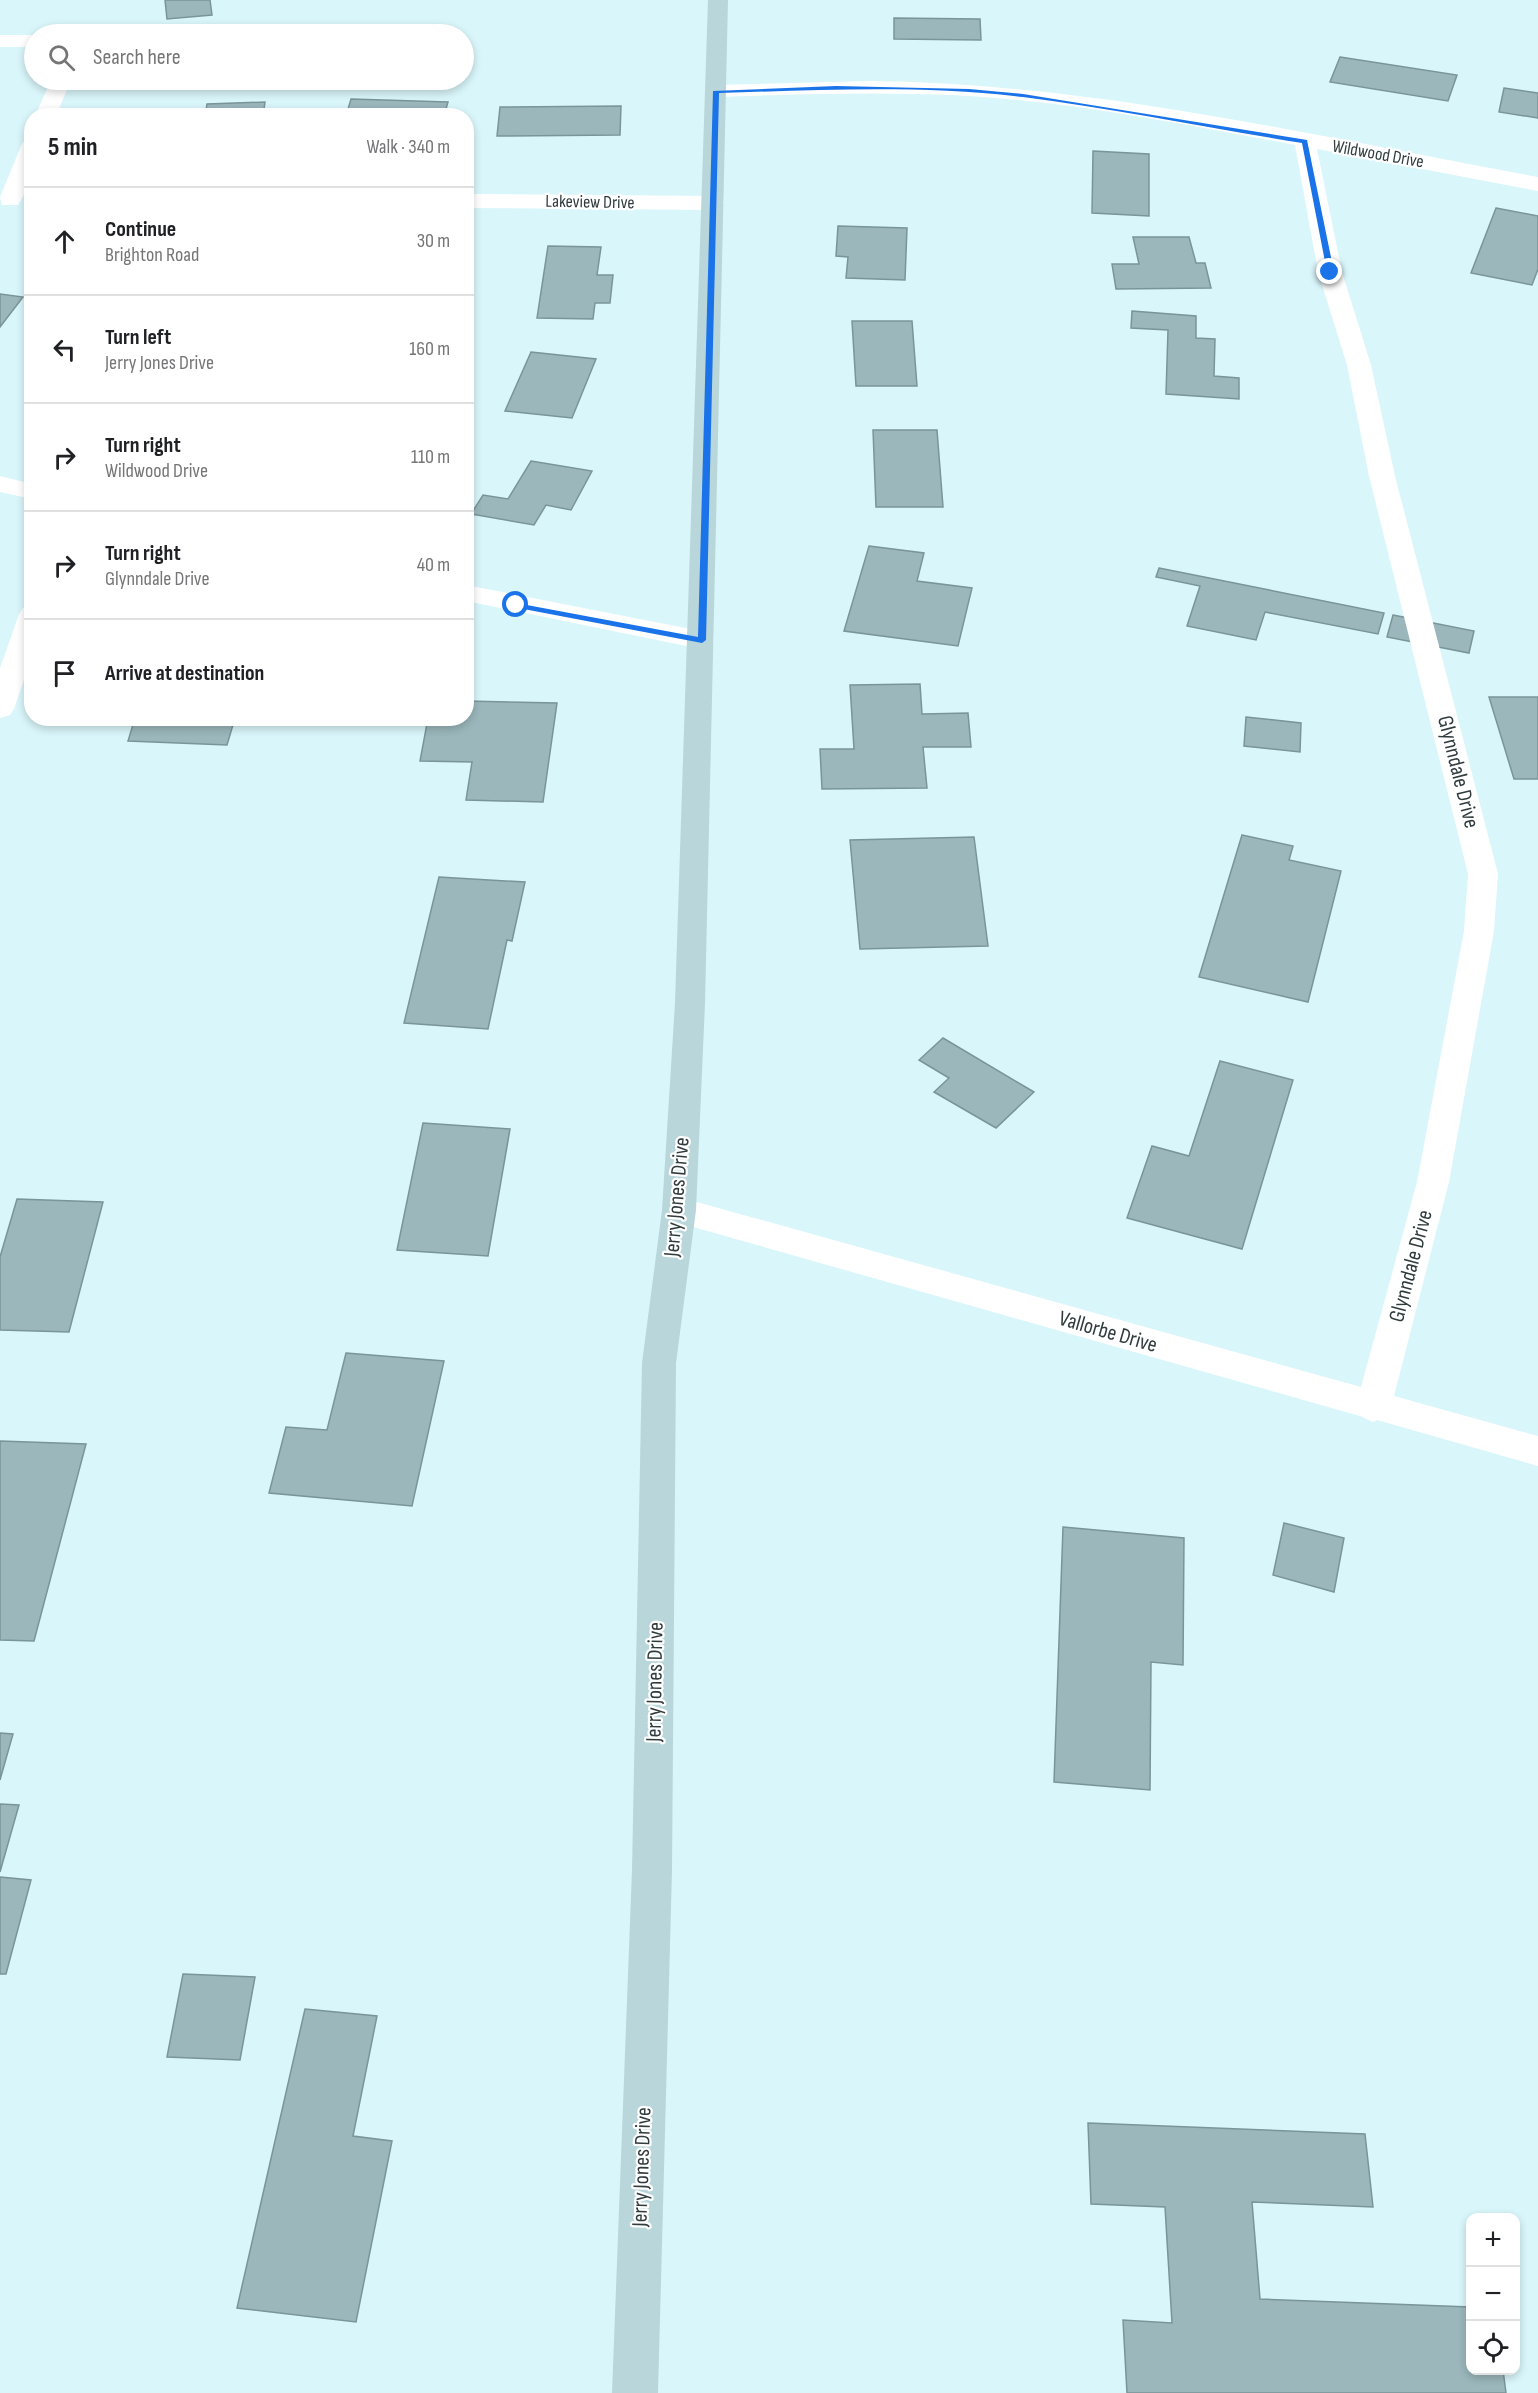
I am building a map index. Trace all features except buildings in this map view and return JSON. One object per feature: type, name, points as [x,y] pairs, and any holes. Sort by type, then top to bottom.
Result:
[{"type":"main road","name":"Jerry Jones Drive","points":[[635,2393],[652,1870],[659,1364],[679,1210],[690,1003],[702,640],[718,0]]},
{"type":"street","points":[[0,41],[24,41]]},
{"type":"street","name":"Wildwood Drive","points":[[716,91],[836,88],[969,91],[1023,95],[1305,141],[1538,183]]},
{"type":"street","points":[[49,108],[57,90]]},
{"type":"street","name":"Glynndale Drive","points":[[1305,141],[1330,272],[1359,365],[1382,476],[1483,873],[1479,931],[1433,1182],[1373,1407]]},
{"type":"street","points":[[14,200],[24,170]]},
{"type":"street","name":"Lakeview Drive","points":[[474,201],[713,203]]},
{"type":"street","points":[[0,484],[24,490]]},
{"type":"street","points":[[474,595],[702,640]]},
{"type":"street","points":[[0,709],[24,638]]},
{"type":"street","name":"Vallorbe Drive","points":[[679,1210],[1373,1407],[1538,1451]]},
{"type":"route","points":[[516,605],[702,640],[716,91],[836,88],[969,91],[1023,95],[1305,141],[1330,272]]}]
